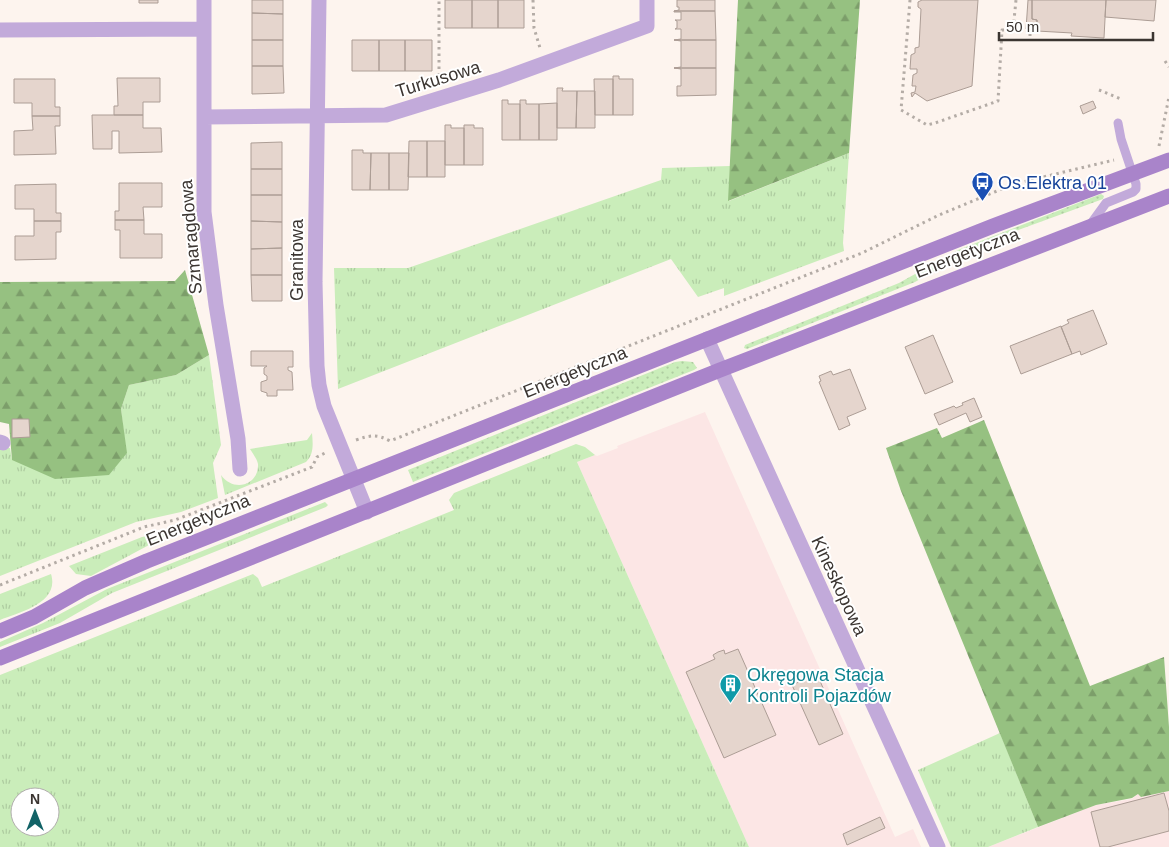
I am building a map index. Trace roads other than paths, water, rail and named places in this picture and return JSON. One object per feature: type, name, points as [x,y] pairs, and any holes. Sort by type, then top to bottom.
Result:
[{"type":"street","name":"Szmaragdowa","points":[[204,0],[204,212],[216,305],[238,439],[240,469]]},
{"type":"street","name":"Granitowa","points":[[320,0],[315,282],[318,385],[324,406],[368,512]]},
{"type":"street","name":"Turkusowa","points":[[204,117],[386,115],[499,80],[647,26],[647,0]]},
{"type":"street","points":[[0,30],[204,29]]},
{"type":"street","name":"Energetyczna","points":[[0,631],[34,617],[85,588],[147,561],[993,226],[1169,160]]},
{"type":"street","name":"Energetyczna","points":[[0,658],[720,370],[1169,196]]},
{"type":"street","name":"Kineskopowa","points":[[707,339],[938,847]]},
{"type":"lane","points":[[1089,226],[1106,203],[1136,189],[1118,123]]},
{"type":"place","name":"Os.Elektra 01","points":[[982,202]]},
{"type":"place","name":"Okręgowa Stacja Kontroli Pojazdów","points":[[731,704]]}]
